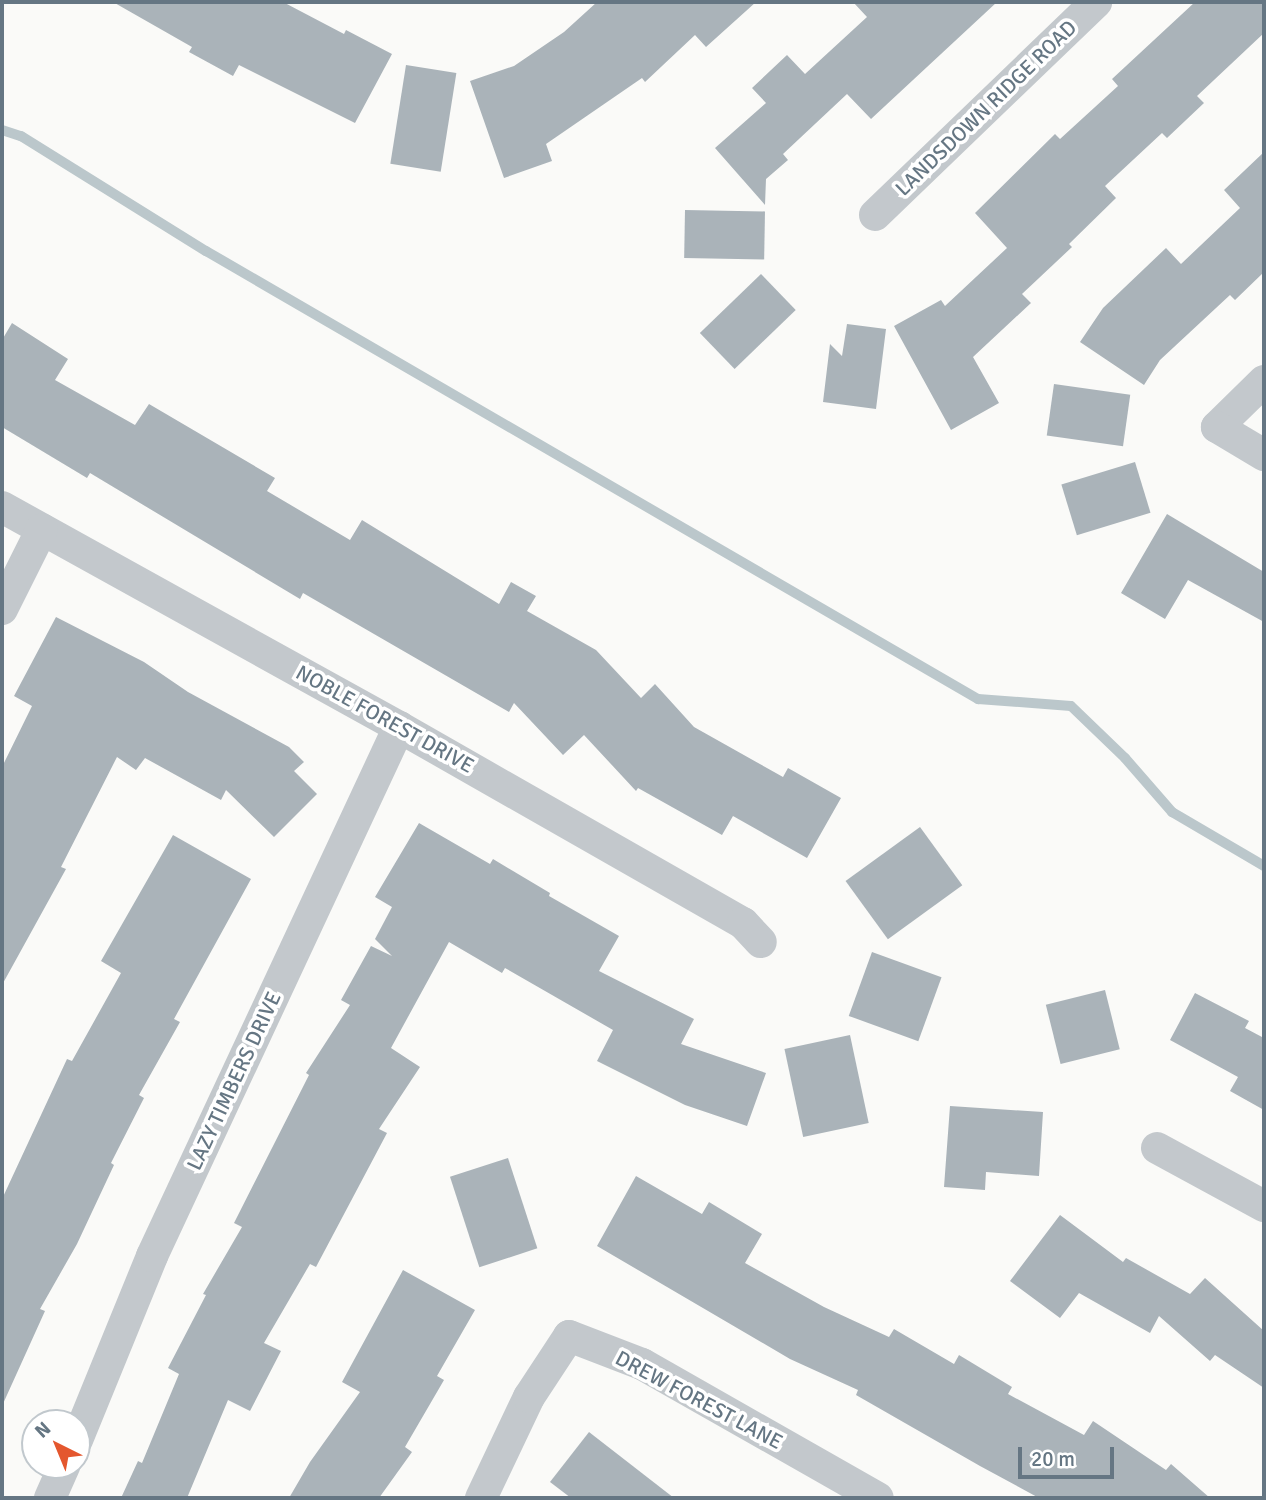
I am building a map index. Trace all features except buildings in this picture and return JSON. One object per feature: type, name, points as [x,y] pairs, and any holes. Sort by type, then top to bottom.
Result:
[{"type":"street","name":"LANDSDOWN RIDGE ROAD","points":[[875,215],[1096,2]]},
{"type":"street","points":[[1264,381],[1217,427],[1264,456]]},
{"type":"street","name":"NOBLE FOREST DRIVE","points":[[2,507],[399,727],[743,923],[761,942]]},
{"type":"street","points":[[2,609],[42,529]]},
{"type":"street","name":"LAZY TIMBERS DRIVE","points":[[90,1409],[152,1256],[399,727]]},
{"type":"street","points":[[1157,1148],[1264,1206]]},
{"type":"street","name":"DREW FOREST LANE","points":[[481,1498],[529,1397],[569,1336],[642,1364],[878,1498]]},
{"type":"street","points":[[50,1498],[59,1479]]},
{"type":"waterway","points":[[2,130],[21,136],[206,251],[978,699],[1071,706],[1125,758],[1172,812],[1264,866]]}]
